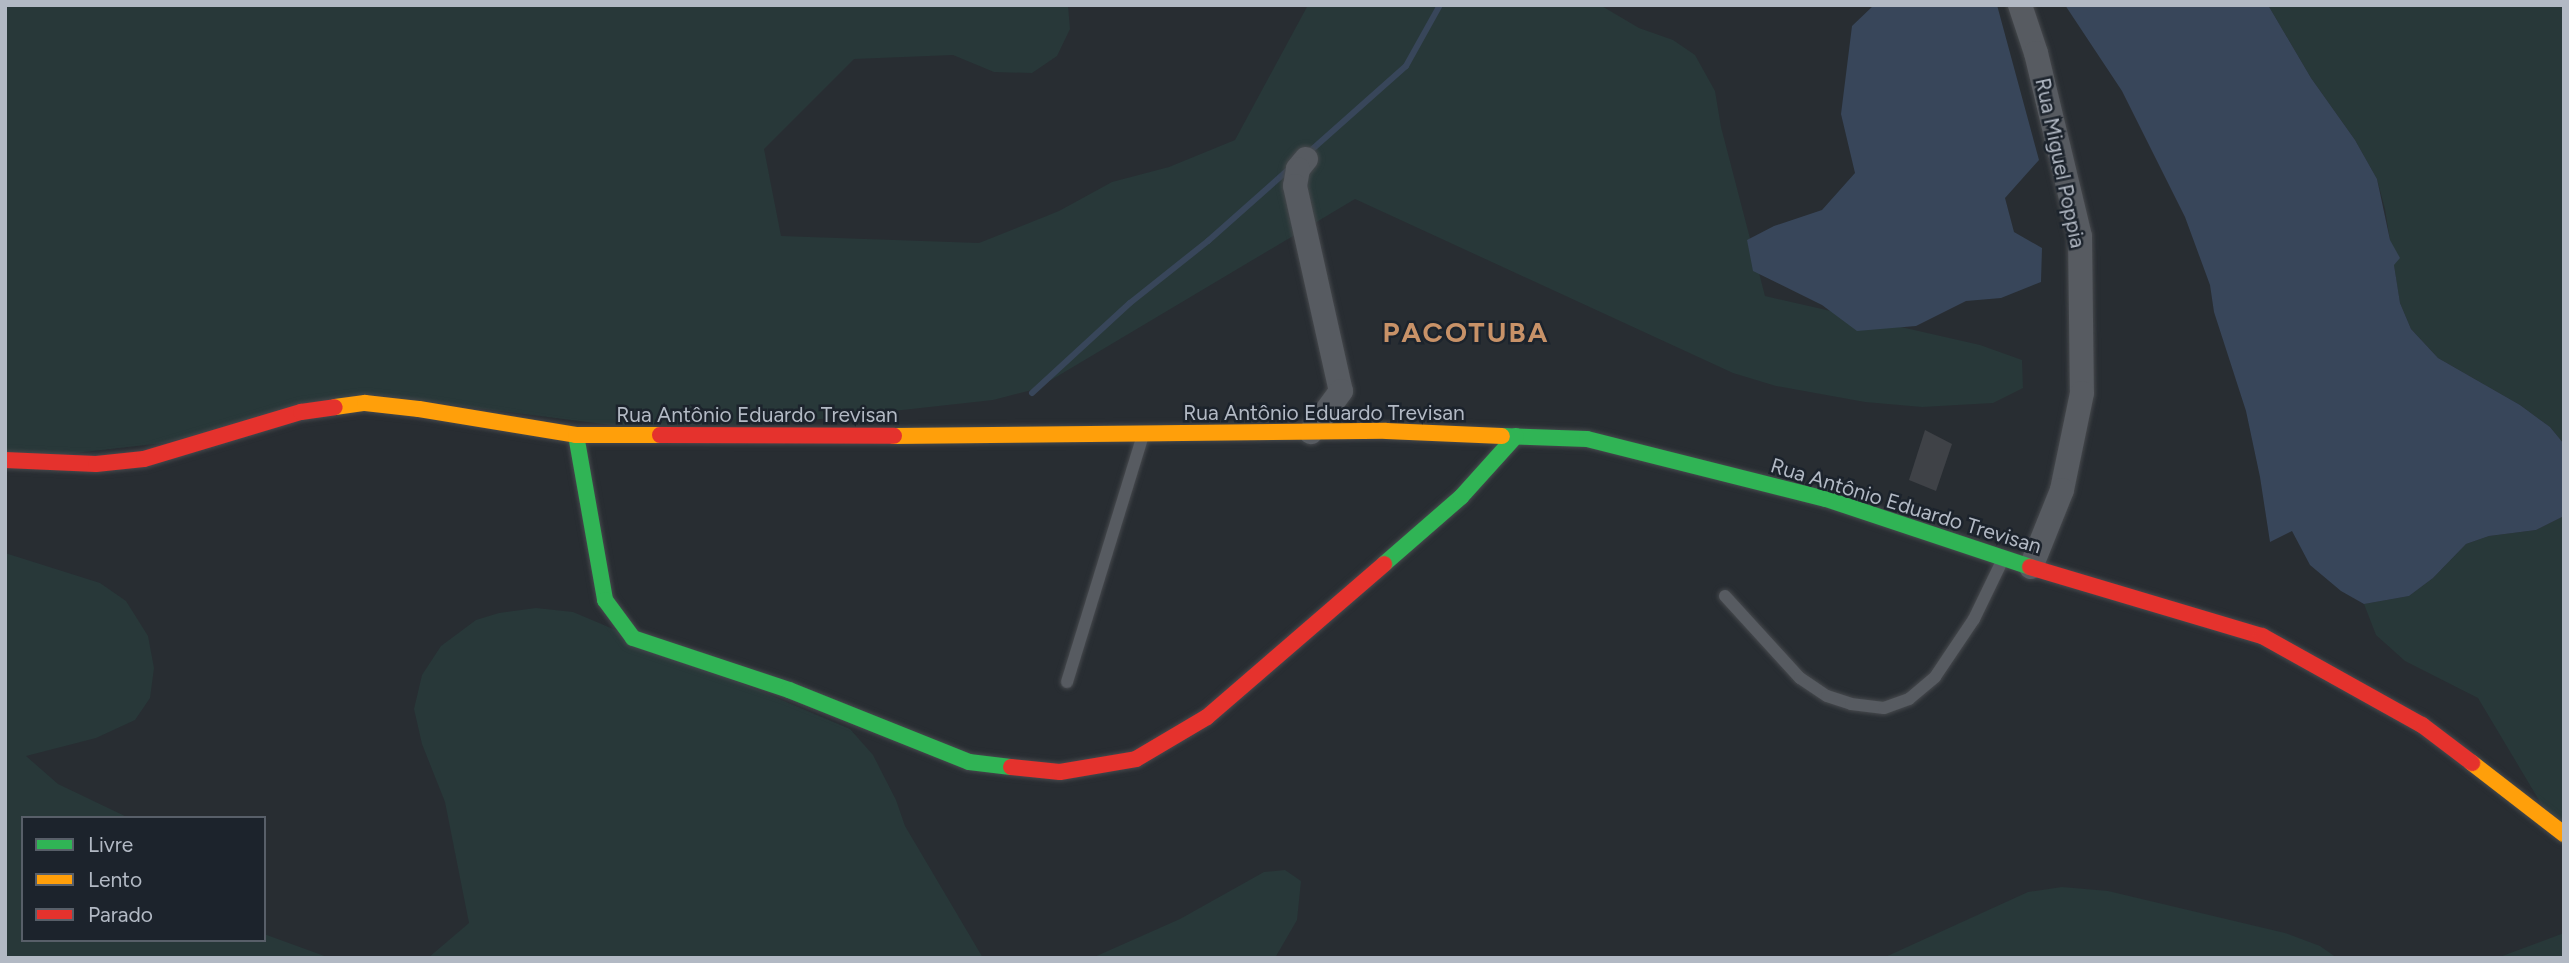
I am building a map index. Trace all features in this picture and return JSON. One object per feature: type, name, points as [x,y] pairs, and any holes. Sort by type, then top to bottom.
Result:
[{"type":"street","name":"Rua Miguel Poppia","points":[[2020,5],[2036,52],[2080,236],[2082,393],[2062,490],[2031,567]]},
{"type":"street","points":[[1306,159],[1298,169],[1295,186],[1340,391],[1311,432]]},
{"type":"street","name":"Rua Antônio Eduardo Trevisan","points":[[5,460],[96,464],[144,459],[301,412],[365,403],[419,409],[576,435],[1386,431],[1587,439],[1826,499],[2031,567],[2262,636],[2422,725],[2564,834]]},
{"type":"street","points":[[576,435],[605,600],[633,638],[789,690],[969,762],[1060,772],[1136,759],[1207,717],[1461,497],[1516,436]]},
{"type":"lane","points":[[1067,682],[1143,434]]},
{"type":"lane","points":[[1725,596],[1800,678],[1827,696],[1851,705],[1884,708],[1909,699],[1935,677],[1974,619],[2003,558]]},
{"type":"shaded area","points":[[5,5],[1068,5],[1070,29],[1057,56],[1032,73],[994,72],[953,55],[854,59],[764,149],[781,236],[979,243],[1059,211],[1112,182],[1169,167],[1235,140],[1308,5],[1600,5],[1639,28],[1673,40],[1695,55],[1715,91],[1721,127],[1765,296],[1980,345],[2022,360],[2023,388],[1993,403],[1922,407],[1865,402],[1776,386],[1733,373],[1355,199],[1036,389],[993,400],[775,424],[619,426],[373,395],[163,443],[5,461]]},
{"type":"shaded area","points":[[2268,5],[2564,5],[2564,444],[2550,427],[2520,405],[2438,358],[2411,329],[2400,303],[2385,209],[2377,179],[2355,140],[2311,78]]},
{"type":"shaded area","points":[[2564,516],[2564,842],[2478,698],[2405,661],[2376,635],[2364,604],[2409,596],[2433,578],[2466,544],[2489,536],[2536,530]]},
{"type":"shaded area","points":[[5,553],[100,583],[126,601],[148,636],[154,668],[150,698],[135,720],[96,738],[26,756],[58,784],[125,816],[21,816],[21,942],[266,942],[266,935],[330,958],[5,958]]},
{"type":"shaded area","points":[[536,608],[573,612],[850,729],[873,755],[896,800],[905,826],[983,958],[428,958],[469,923],[445,802],[422,744],[414,709],[422,675],[441,646],[476,620],[499,613]]},
{"type":"shaded area","points":[[1285,870],[1301,881],[1297,920],[1275,958],[1092,958],[1180,919],[1264,872]]},
{"type":"shaded area","points":[[2062,887],[2108,891],[2285,933],[2320,946],[2337,958],[1883,958],[2028,892]]},
{"type":"shaded area","points":[[2564,933],[2564,958],[2497,958]]},
{"type":"water","points":[[1874,5],[1997,5],[2039,160],[2005,198],[2014,232],[2042,248],[2041,282],[2001,298],[1966,301],[1916,326],[1857,331],[1822,305],[1753,271],[1747,240],[1774,226],[1822,210],[1855,173],[1841,114],[1852,26]]},
{"type":"water","points":[[2065,5],[2268,5],[2311,78],[2355,140],[2377,179],[2390,240],[2400,258],[2394,265],[2400,303],[2411,329],[2438,358],[2520,405],[2550,427],[2564,444],[2564,516],[2536,530],[2489,536],[2466,544],[2433,578],[2409,596],[2364,604],[2341,591],[2310,565],[2292,531],[2270,542],[2246,411],[2214,312],[2210,285],[2185,217],[2122,91]]},
{"type":"building","points":[[1925,430],[1952,444],[1936,491],[1909,480]]},
{"type":"waterway","points":[[1308,153],[1406,66],[1440,5]]},
{"type":"waterway","points":[[1032,393],[1130,303],[1208,241],[1289,169]]},
{"type":"traffic: fast","points":[[576,435],[605,600],[633,638],[789,690],[969,762],[1011,767]]},
{"type":"traffic: fast","points":[[1502,436],[1587,439],[1826,499],[2030,567]]},
{"type":"traffic: fast","points":[[1384,564],[1461,497],[1516,436]]},
{"type":"traffic: slow","points":[[335,407],[365,403],[419,409],[576,435],[660,435]]},
{"type":"traffic: slow","points":[[894,436],[1386,431],[1502,436]]},
{"type":"traffic: slow","points":[[2472,763],[2564,834]]},
{"type":"traffic: jam","points":[[5,460],[96,464],[144,459],[301,412],[335,407]]},
{"type":"traffic: jam","points":[[660,435],[894,436]]},
{"type":"traffic: jam","points":[[1011,767],[1060,772],[1136,759],[1207,717],[1384,564]]},
{"type":"traffic: jam","points":[[2030,567],[2262,636],[2422,725],[2472,763]]},
{"type":"district","name":"PACOTUBA","points":[[1466,332]]}]
